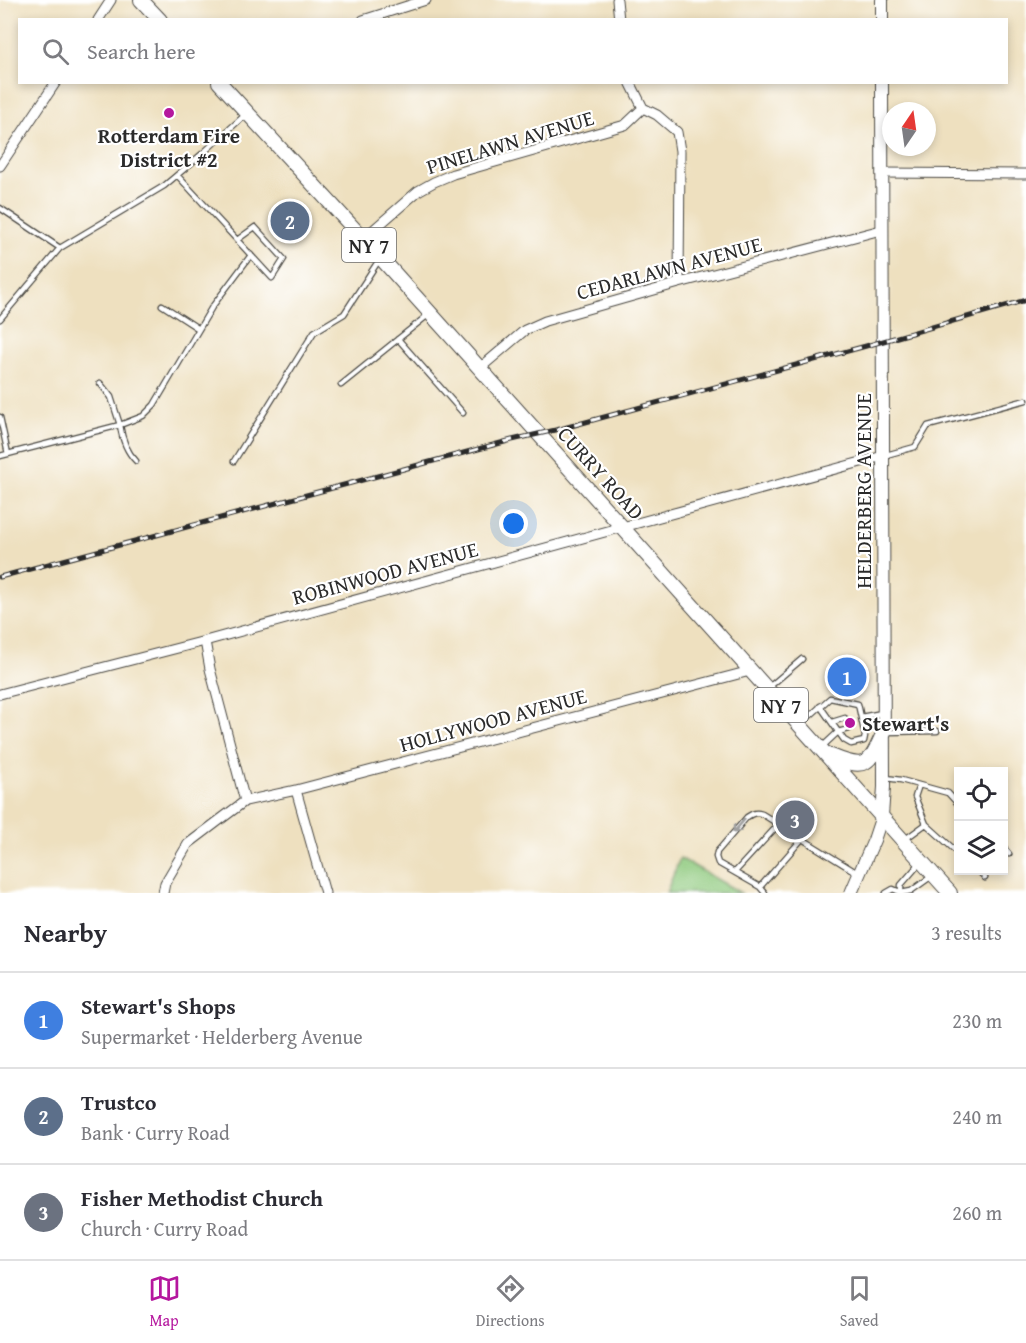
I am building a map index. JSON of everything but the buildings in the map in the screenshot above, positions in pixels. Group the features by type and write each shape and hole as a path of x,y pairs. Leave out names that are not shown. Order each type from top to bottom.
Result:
{"main road":[{"path":"141,0 157,18"},
{"name":"CURRY ROAD","path":"221,84 380,257 824,751 943,887"},
{"path":"824,751 848,763 866,762 873,756 884,732"}],"street":[{"path":"99,18 111,0"},
{"path":"369,18 426,0"},
{"path":"617,0 619,18"},
{"path":"882,0 882,18"},
{"path":"0,166 55,84"},
{"path":"631,84 643,108 657,115 676,132 680,151 679,283"},
{"name":"HELDERBERG AVENUE","path":"851,893 882,816 884,778 882,84"},
{"name":"PINELAWN AVENUE","path":"363,239 418,191 434,182 453,174 625,125 643,108"},
{"path":"881,173 1026,174"},
{"name":"CEDARLAWN AVENUE","path":"479,369 525,330 545,321 881,230"},
{"name":"ROBINWOOD AVENUE","path":"0,694 205,641 883,456"},
{"path":"163,893 165,883 188,844 245,801 210,669 205,641"},
{"name":"HOLLYWOOD AVENUE","path":"245,801 296,790 750,671"},
{"path":"296,790 325,893"}],"lane":[{"path":"0,320 60,248 164,186 247,113"},
{"path":"177,175 272,278 284,259 255,226 237,240"},
{"path":"0,208 60,248"},
{"path":"0,456 120,425 143,416 154,405 212,307 251,255"},
{"path":"234,461 314,332 344,314 380,257"},
{"path":"162,305 199,329"},
{"path":"341,385 430,313"},
{"path":"398,339 463,413"},
{"path":"100,383 111,397 129,454 136,461"},
{"path":"883,456 915,447 928,426 1026,400"},
{"path":"0,417 8,453"},
{"path":"767,689 802,659"},
{"path":"800,725 820,706 830,698 858,704 864,741 851,744 844,740 820,706"},
{"path":"859,714 884,713"},
{"path":"832,722 845,718"},
{"path":"824,751 838,732 849,729"},
{"path":"884,732 937,730"},
{"path":"884,778 901,780 948,793 954,800"},
{"path":"919,785 915,797 926,824 954,849"},
{"path":"765,893 760,887 718,863 716,857 717,852 747,817 757,812 859,874"},
{"path":"735,872 778,824"},
{"path":"904,841 926,824"},
{"path":"760,887 802,839"},
{"path":"902,893 901,885 922,861"},
{"path":"886,893 893,889 902,893 943,887"}],"green space":[{"path":"680,858 741,893 666,893"}],"railway":[{"path":"0,577 560,429 1026,300"}],"place":[{"name":"Rotterdam Fire District #2","path":"169,113"},
{"name":"Trustco","path":"290,221"},
{"name":"Stewart's Shops","path":"847,677"},
{"name":"Stewart's","path":"850,723"},
{"name":"Fisher Methodist Church","path":"795,820"}]}
